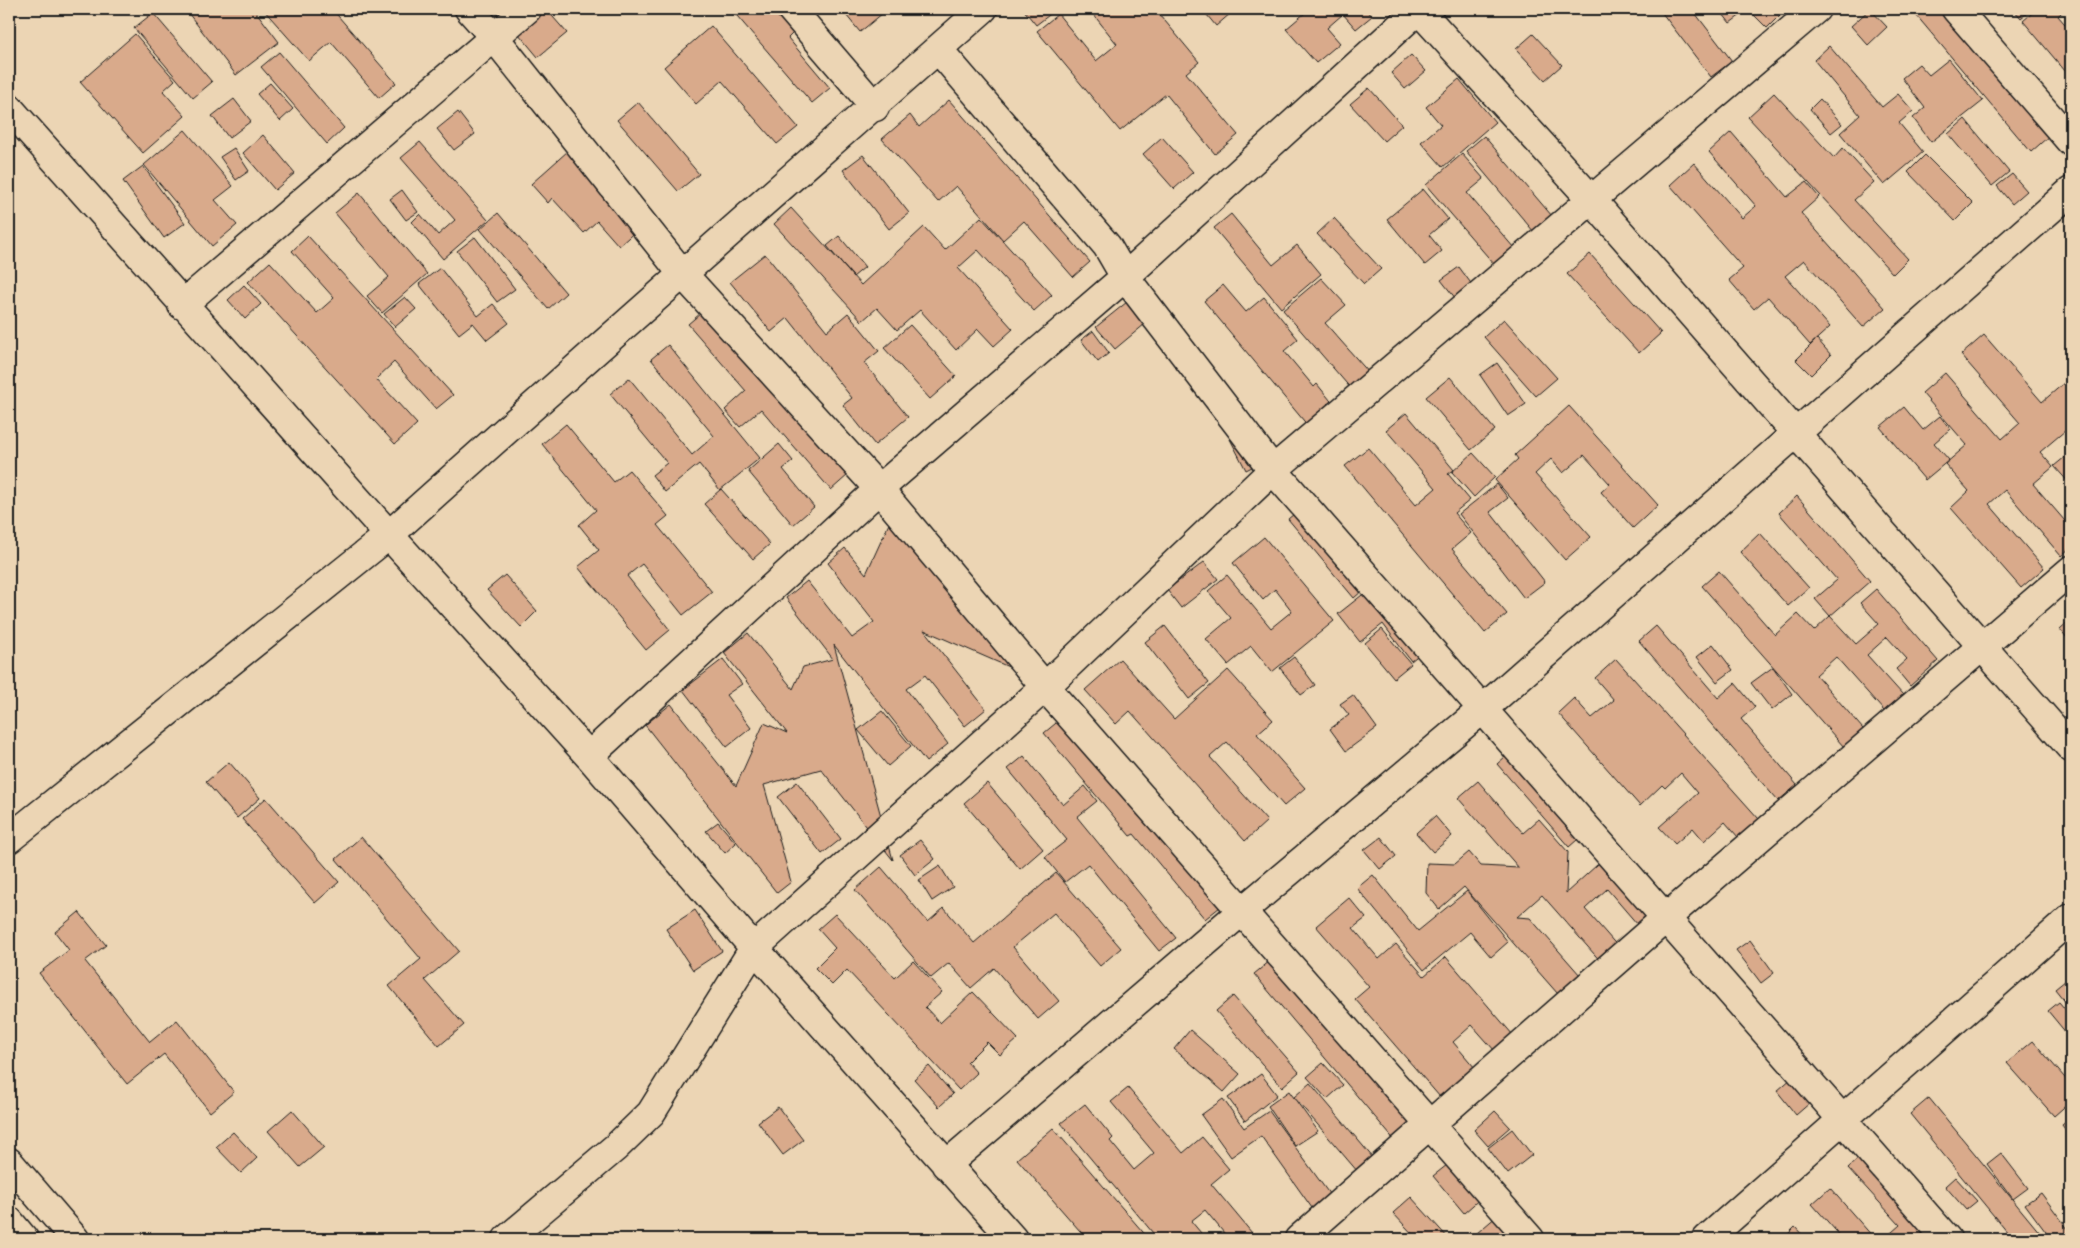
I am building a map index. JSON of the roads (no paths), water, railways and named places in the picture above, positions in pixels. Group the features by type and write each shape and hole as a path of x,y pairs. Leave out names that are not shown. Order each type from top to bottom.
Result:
{"street":[{"path":"470,9 682,272 879,489 1045,688 1530,1239"},
{"path":"182,304 527,9"},
{"path":"791,9 875,106"},
{"path":"9,839 389,535 682,272 875,106 983,9"},
{"path":"589,756 879,489 1125,277 1419,9 1591,199 2071,748"},
{"path":"507,1239 616,1147 651,1113 754,948 1045,688 1274,470 1816,9"},
{"path":"1956,9 2071,142"},
{"path":"938,49 1107,246 1125,277 1274,470 1947,1239"},
{"path":"9,108 182,304 589,756 754,948 1013,1239"},
{"path":"946,1165 1242,911 1484,708 2071,191"},
{"path":"1299,1239 1667,917 2071,570"},
{"path":"1707,1239 2071,918"},
{"path":"9,1162 75,1239"},
{"path":"9,1221 24,1239"}]}
